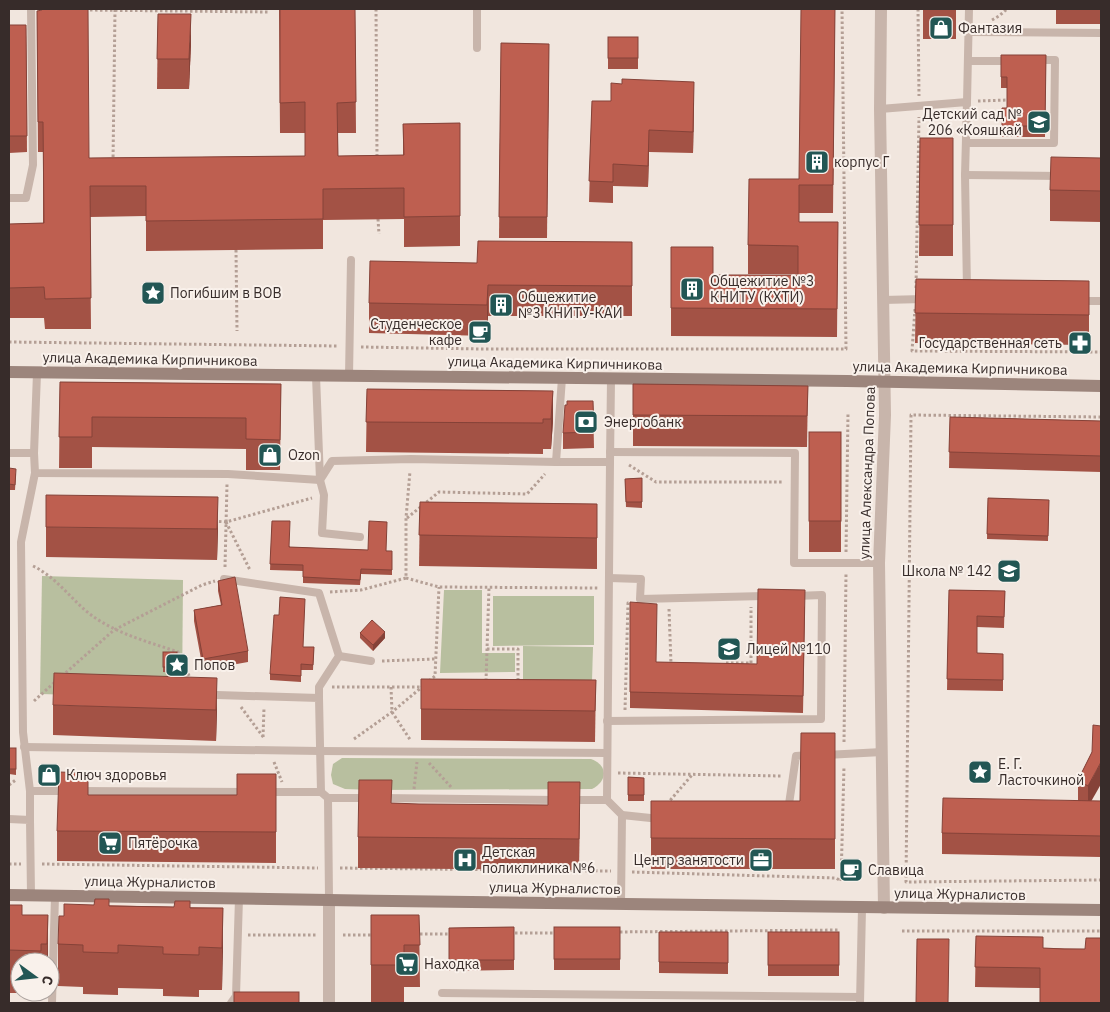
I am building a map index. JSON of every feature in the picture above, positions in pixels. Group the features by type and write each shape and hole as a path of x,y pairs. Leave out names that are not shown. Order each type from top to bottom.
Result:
{"street":[{"name":"улица Александра Попова","path":"881,9 880,110 885,415 879,563 884,908"},
{"name":"улица Академика Кирпичникова","path":"9,372 885,381 1101,386"},
{"name":"улица Журналистов","path":"9,895 1101,910"},
{"path":"329,899 329,1003"}],"lane":[{"path":"9,198 26,198 33,165 31,9 39,9"},
{"path":"477,9 477,48"},
{"path":"968,298 965,176 969,9"},
{"path":"969,32 1101,33"},
{"path":"968,61 1016,60"},
{"path":"966,143 1054,143 1055,60 1026,60"},
{"path":"880,110 967,102"},
{"path":"965,176 1072,176"},
{"path":"349,376 351,260"},
{"path":"883,300 933,299"},
{"path":"1073,301 1101,301"},
{"path":"31,896 30,791 23,732 21,542 35,473 37,372"},
{"path":"316,376 320,480 324,495 322,533 360,537"},
{"path":"556,462 562,378"},
{"path":"607,800 610,379"},
{"path":"610,452 794,453 794,563 879,563"},
{"path":"9,453 34,453"},
{"path":"320,480 332,460 411,459 610,462"},
{"path":"35,473 228,474 320,480"},
{"path":"609,578 640,579 640,599 777,596"},
{"path":"224,579 319,593 339,656"},
{"path":"607,721 821,718 822,595 786,596"},
{"path":"339,656 371,661"},
{"path":"321,792 319,687 339,656"},
{"path":"217,695 319,698"},
{"path":"13,730 23,732"},
{"path":"24,747 320,752 607,753"},
{"path":"778,817 787,817 796,756 882,752"},
{"path":"30,791 321,792 328,798 607,800 622,815 672,819"},
{"path":"328,798 329,899"},
{"path":"621,904 622,815"},
{"path":"9,819 30,820"},
{"path":"54,952 55,896"},
{"path":"231,1003 236,996 238,898"},
{"path":"442,993 860,1000 862,908"}],"path":[{"path":"77,9 268,12"},
{"path":"376,9 377,160"},
{"path":"9,342 482,349 846,349 842,9"},
{"path":"918,9 919,106 916,299 912,351 1101,352"},
{"path":"113,166 115,10"},
{"path":"978,101 1007,100"},
{"path":"378,219 378,234"},
{"path":"236,250 237,331"},
{"path":"9,864 621,871 836,878 841,881 848,413"},
{"path":"1101,417 911,415 906,882 1101,880"},
{"path":"610,452 656,482 794,482"},
{"path":"406,578 406,518 411,459"},
{"path":"406,518 438,492 527,494 556,462"},
{"path":"23,711 114,630 202,585 224,579 228,474"},
{"path":"206,521 226,522 324,495"},
{"path":"226,522 256,584"},
{"path":"22,561 43,571 87,612 114,630 178,652 192,682"},
{"path":"319,593 361,590 406,578 439,587 609,588"},
{"path":"337,752 392,712 435,676 439,587"},
{"path":"486,688 489,587"},
{"path":"724,663 751,663 750,597"},
{"path":"669,598 670,664 680,664"},
{"path":"624,721 628,604 640,599"},
{"path":"487,649 518,649 518,688"},
{"path":"371,661 436,659"},
{"path":"319,687 431,687"},
{"path":"391,687 392,712 418,752 463,799"},
{"path":"263,738 264,697"},
{"path":"413,798 418,752"},
{"path":"607,773 792,776"},
{"path":"662,819 663,808 693,774"},
{"path":"612,932 840,930"},
{"path":"902,931 1101,931"},
{"path":"503,933 562,933"},
{"path":"238,935 384,934"},
{"path":"414,934 453,934"}],"green space":[{"path":"42,576 183,580 182,698 40,694"},
{"path":"444,590 482,590 482,653 515,653 515,672 440,673"},
{"path":"493,596 594,596 594,645 493,646"},
{"path":"523,646 593,647 592,681 523,680"},
{"path":"342,758 591,759 601,765 604,773 601,782 592,789 345,789 333,784 331,775 333,764"}],"building":[{"path":"42,9 88,9 89,158 305,156 305,102 280,103 280,9 355,9 356,102 337,103 338,156 404,155 403,124 460,123 460,216 404,217 404,188 323,189 323,219 146,221 146,186 90,186 91,298 45,299 44,287 9,288 9,224 44,223 43,122 38,122 37,11"},
{"path":"801,9 835,9 833,185 799,185 799,222 838,222 837,309 671,308 671,247 713,247 713,275 798,275 798,246 748,245 749,179 799,179"},
{"path":"158,14 191,14 189,59 157,59"},
{"path":"9,25 26,25 27,136 9,136"},
{"path":"608,37 638,37 638,58 608,58"},
{"path":"501,43 549,44 547,217 499,217"},
{"path":"1001,55 1046,55 1045,126 1002,126 1002,108 1007,108 1007,77 1001,77"},
{"path":"622,79 694,82 693,132 649,130 648,166 613,164 613,182 589,181 592,101 611,101 611,83 622,84"},
{"path":"920,138 953,138 953,225 919,225"},
{"path":"1051,157 1101,158 1101,191 1050,190"},
{"path":"478,241 632,242 632,286 488,285 487,305 369,303 370,261 477,263"},
{"path":"916,279 1089,281 1089,315 915,313"},
{"path":"60,382 281,384 280,440 246,439 246,418 92,417 92,437 59,437"},
{"path":"633,384 808,386 807,416 633,415"},
{"path":"367,389 553,391 551,419 543,419 543,423 366,422"},
{"path":"567,401 593,401 594,432 563,433"},
{"path":"950,417 1101,421 1101,456 949,452"},
{"path":"809,432 841,432 841,521 809,521"},
{"path":"9,468 16,469 15,485 9,484"},
{"path":"642,478 642,502 626,502 625,479"},
{"path":"46,495 218,497 217,529 46,527"},
{"path":"988,498 1049,500 1048,536 987,534"},
{"path":"420,502 597,504 597,538 419,535"},
{"path":"272,521 290,521 289,547 368,550 369,521 387,522 386,551 392,551 392,570 361,569 360,580 303,577 303,565 270,564"},
{"path":"235,577 248,651 203,659 194,610 222,605 218,581"},
{"path":"758,589 805,590 803,696 630,692 630,602 657,604 656,662 757,664"},
{"path":"949,590 1005,591 1004,617 977,616 977,653 1003,654 1003,680 947,679"},
{"path":"280,597 305,599 303,647 314,647 313,665 301,664 301,676 270,674 274,615 279,615"},
{"path":"372,620 385,632 373,645 360,633"},
{"path":"163,652 177,652 177,667 163,667"},
{"path":"54,673 217,678 216,710 53,705"},
{"path":"421,679 596,680 595,711 421,709"},
{"path":"1093,725 1101,726 1101,762 1088,786 1078,780 1092,752"},
{"path":"801,733 835,733 835,839 651,838 651,801 800,801"},
{"path":"9,748 16,748 16,769 9,769"},
{"path":"59,772 88,773 88,795 237,795 237,774 276,774 276,832 57,831"},
{"path":"628,777 644,778 644,795 628,795"},
{"path":"359,780 392,780 391,803 419,804 548,805 548,782 580,782 579,839 358,837"},
{"path":"943,798 1101,801 1101,836 942,833"},
{"path":"95,899 109,899 109,906 174,907 175,901 190,901 190,908 223,908 222,948 199,947 199,955 163,954 163,947 118,945 118,953 83,952 83,945 58,944 59,916 64,916 64,904 94,905"},
{"path":"9,905 22,905 22,915 48,915 47,944 41,944 41,951 9,950"},
{"path":"371,915 419,915 420,945 404,945 404,965 371,965"},
{"path":"514,927 514,960 449,960 449,928"},
{"path":"554,927 620,927 620,959 554,959"},
{"path":"659,932 728,932 728,963 659,962"},
{"path":"768,932 839,932 839,965 768,965"},
{"path":"976,936 1043,937 1043,948 1064,949 1085,949 1086,938 1101,938 1101,1003 1040,1003 1040,968 975,967"},
{"path":"917,939 949,939 948,1003 916,1003"},
{"path":"234,992 299,992 299,1003 234,1003"}],"place":[{"name":"Фантазия","path":"941,28"},
{"name":"Детский сад № 206 «Кояшкай","path":"1039,122"},
{"name":"корпус Г","path":"817,162"},
{"name":"Общежитие №3 КНИТУ (КХТИ)","path":"692,289"},
{"name":"Погибшим в ВОВ","path":"153,293"},
{"name":"Общежитие №3 КНИТУ-КАИ","path":"501,305"},
{"name":"Студенческое кафе","path":"480,332"},
{"name":"Государственная сеть","path":"1080,343"},
{"name":"Энергобанк","path":"586,422"},
{"name":"Ozon","path":"270,455"},
{"name":"Школа № 142","path":"1009,571"},
{"name":"Лицей №110","path":"729,649"},
{"name":"Попов","path":"177,665"},
{"name":"Е. Г. Ласточкиной","path":"980,772"},
{"name":"Ключ здоровья","path":"49,775"},
{"name":"Пятёрочка","path":"110,843"},
{"name":"Детская поликлиника №6","path":"465,860"},
{"name":"Центр занятости","path":"761,860"},
{"name":"Славица","path":"851,870"},
{"name":"Находка","path":"407,964"}]}
